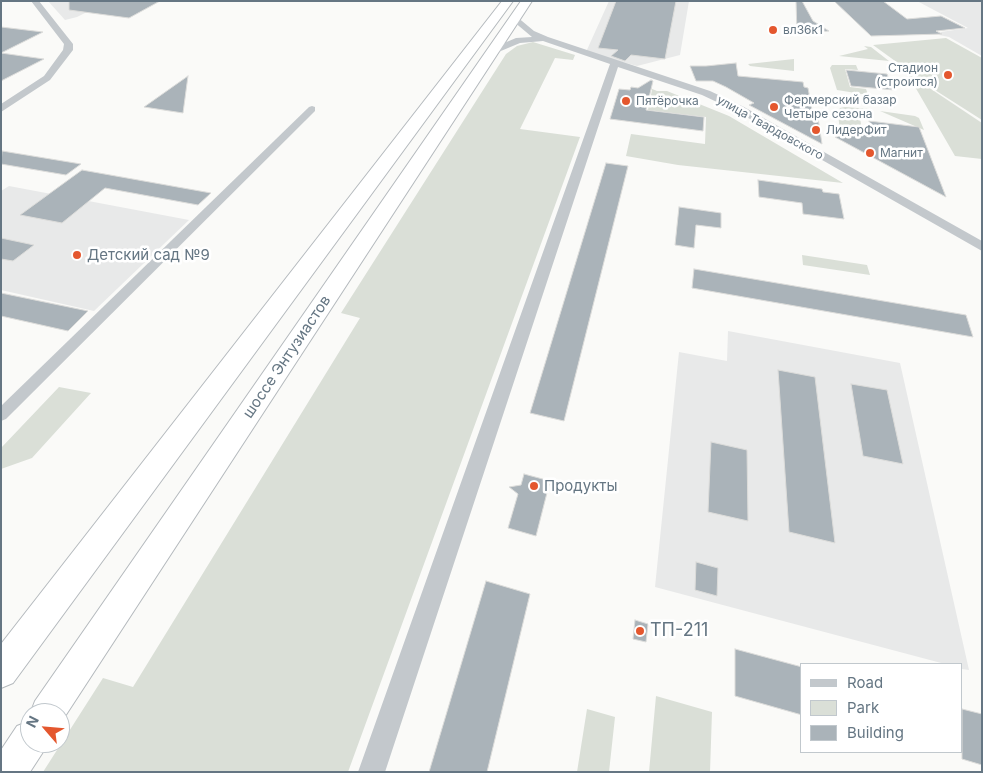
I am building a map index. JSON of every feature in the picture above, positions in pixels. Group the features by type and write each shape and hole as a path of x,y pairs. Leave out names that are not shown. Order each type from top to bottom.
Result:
{"highway":[{"name":"шоссе Энтузиастов","path":"1,671 512,10 528,1"},
{"name":"шоссе Энтузиастов","path":"54,703 493,51 512,10"},
{"path":"8,772 21,753"}],"street":[{"path":"1,109 47,78 68,50 69,44 35,1"},
{"name":"улица Твардовского","path":"512,10 531,33 706,93 740,109 982,248"},
{"name":"улица Твардовского","path":"493,51 519,40 545,39"},
{"path":"371,772 615,62"},
{"path":"1,415 312,109"}],"shaded area":[{"path":"48,1 109,1 77,17 65,20"},
{"path":"609,1 689,1 680,55 637,66 586,52"},
{"path":"917,1 982,1 982,56 949,37 939,35 941,32 968,28"},
{"name":"Детский сад №9","path":"9,186 189,220 94,311 1,290 1,191"},
{"path":"728,331 900,363 969,670 963,669 963,663 941,663 655,587 679,352 727,361"}],"green space":[{"name":"Стадион (строится)","path":"946,38 982,58 982,120 938,92 873,45"},
{"path":"533,42 575,55 573,60 555,58 520,129 580,137 348,772 43,772 55,753 70,753 70,730 103,678 133,687 360,318 341,313 506,54 517,46"},
{"path":"864,46 871,47 889,61 839,56 868,49"},
{"path":"794,59 794,71 750,66 748,64"},
{"path":"832,65 856,65 858,70 845,69 850,87 866,89 868,95 837,90 830,68"},
{"path":"907,73 982,123 982,159 955,156"},
{"path":"650,88 657,91 667,91 729,116 843,183 678,165 626,156 631,134 705,144 706,117 648,110 652,90"},
{"path":"840,108 869,109 870,117 860,118 862,130 840,133 838,112"},
{"path":"880,111 915,116 919,118 924,130"},
{"path":"802,255 867,265 870,275 803,265"},
{"path":"59,387 91,393 32,458 1,469 1,448"},
{"path":"656,696 712,712 710,772 649,772"},
{"path":"587,709 615,717 609,772 577,772"}],"building":[{"path":"69,1 160,1 129,18 69,10"},
{"path":"616,1 676,1 665,59 631,55 625,61 611,56 618,50 598,48"},
{"path":"796,1 802,1 813,21 829,31 797,34"},
{"path":"834,1 883,1 907,19 941,16 965,28 936,31 942,34 871,36"},
{"path":"1,27 43,32 1,53"},
{"path":"1,53 44,59 1,81"},
{"path":"736,63 738,76 803,82 804,87 808,88 812,110 817,111 822,144 749,105 754,103 726,87 713,81 696,81 690,66"},
{"path":"846,70 887,74 894,90 851,86"},
{"path":"188,76 183,113 144,107"},
{"path":"651,80 653,81 646,110 704,117 703,131 610,119 619,89 630,90 631,87 638,88"},
{"path":"869,121 919,127 946,197 835,137 871,128"},
{"path":"2,151 81,164 66,175 1,164"},
{"path":"606,163 628,166 564,421 530,413"},
{"path":"82,170 211,193 198,205 105,188 62,223 20,215"},
{"path":"758,180 822,189 823,192 839,194 844,219 803,214 802,203 759,197"},
{"path":"679,207 721,213 721,228 696,225 694,248 675,245"},
{"path":"1,238 34,245 13,261 1,259"},
{"path":"694,269 966,315 973,337 692,288"},
{"path":"1,293 88,311 68,331 1,316"},
{"path":"778,370 815,377 835,543 789,532"},
{"path":"851,384 887,390 903,464 863,456"},
{"path":"711,442 747,450 748,521 708,512"},
{"path":"524,474 550,481 536,536 508,528 518,494 509,487 521,485"},
{"path":"696,562 718,568 717,596 695,590"},
{"path":"486,581 530,594 487,772 429,772"},
{"name":"ТП-211","path":"635,620 648,624 646,642 633,639"},
{"path":"735,649 800,666 800,714 735,696"},
{"path":"963,709 982,714 982,765 962,759"}],"place":[{"name":"вл36к1","path":"773,30"},
{"name":"Стадион (строится)","path":"948,75"},
{"name":"Пятёрочка","path":"626,101"},
{"name":"Фермерский базар Четыре сезона","path":"774,107"},
{"name":"ЛидерФит","path":"816,130"},
{"name":"Магнит","path":"870,153"},
{"name":"Детский сад №9","path":"77,255"},
{"name":"Продукты","path":"534,486"},
{"name":"ТП-211","path":"640,631"}]}
